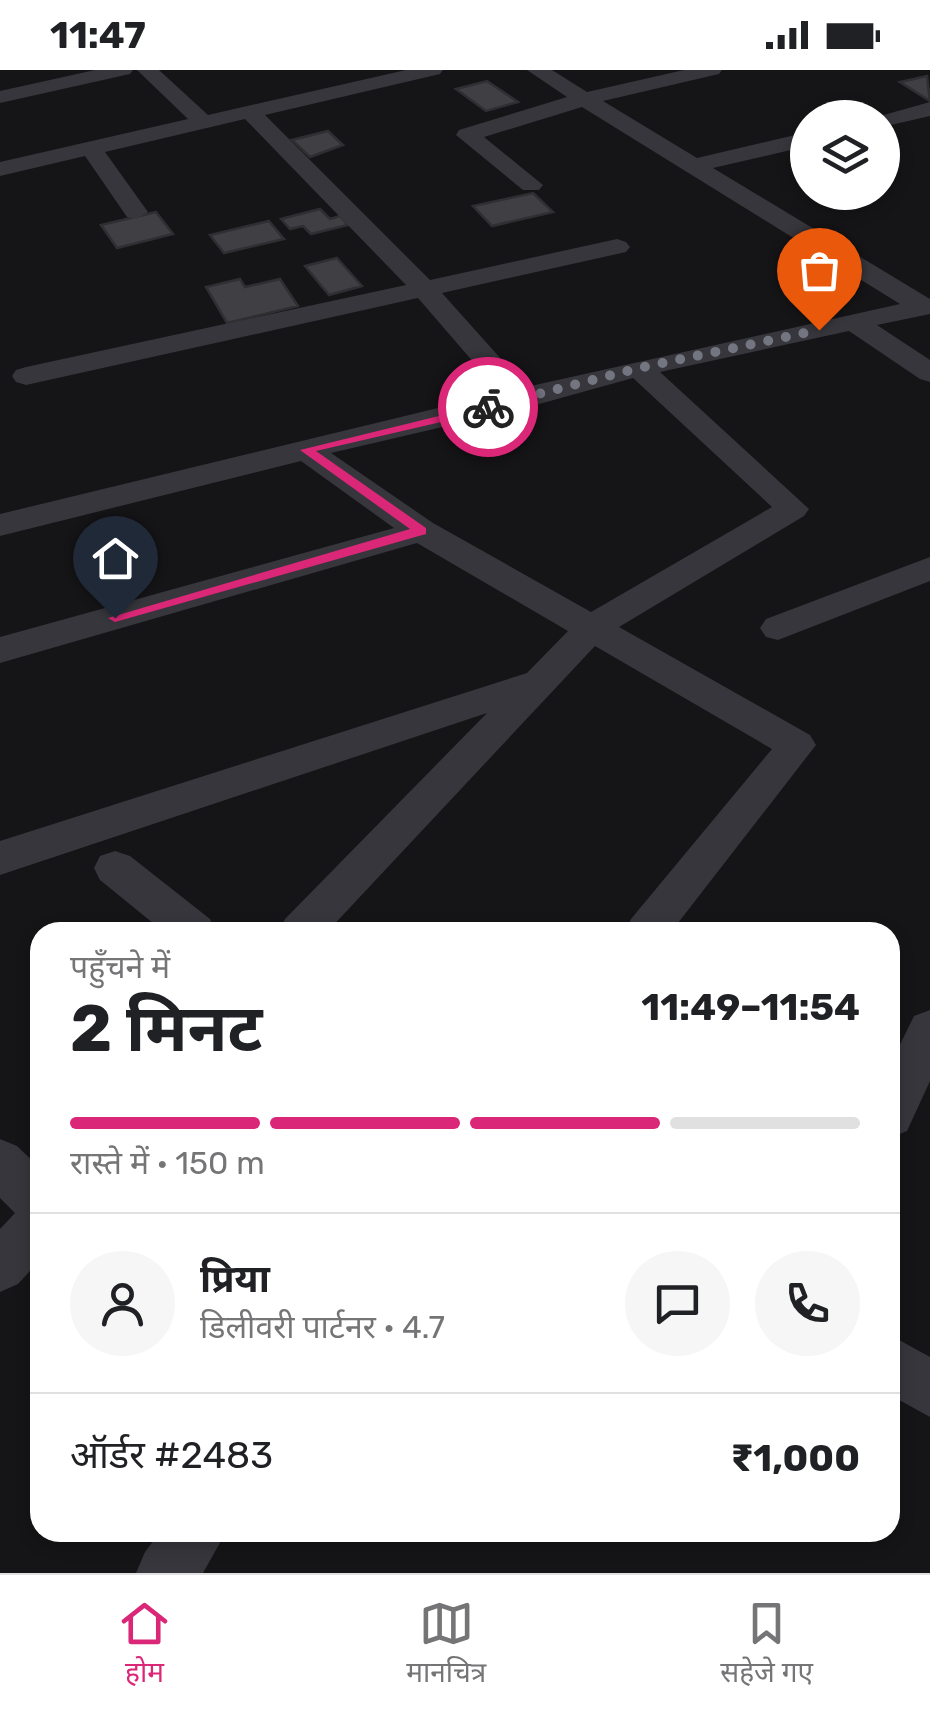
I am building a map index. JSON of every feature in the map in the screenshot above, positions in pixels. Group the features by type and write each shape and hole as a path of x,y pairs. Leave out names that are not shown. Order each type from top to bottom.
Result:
{"street":[{"path":"0,97 123,70"},
{"path":"147,70 204,122"},
{"path":"0,169 433,70"},
{"path":"537,70 927,308"},
{"path":"530,184 467,135 587,98 712,70"},
{"path":"900,116 930,109"},
{"path":"248,111 424,289 522,400"},
{"path":"696,166 790,143"},
{"path":"91,148 136,212"},
{"path":"26,376 617,248"},
{"path":"0,524 522,400 639,368 927,308"},
{"path":"855,323 930,374"},
{"path":"310,922 594,626 793,509 639,368"},
{"path":"306,450 421,531 594,626 797,745 654,922"},
{"path":"0,650 421,531"},
{"path":"778,628 930,568"},
{"path":"0,858 541,682"},
{"path":"114,868 182,922"},
{"path":"900,1094 930,1032"},
{"path":"0,1163 30,1193"},
{"path":"0,1266 30,1234"},
{"path":"900,1369 930,1390"},
{"path":"166,1573 189,1542"}],"building":[{"path":"927,76 930,101 900,82"},
{"path":"487,81 518,102 486,111 456,89"},
{"path":"328,131 343,145 310,157 292,140"},
{"path":"533,193 553,212 492,226 473,206"},
{"path":"320,209 330,219 340,216 348,225 311,234 303,226 290,229 281,219"},
{"path":"156,212 173,234 117,248 101,225"},
{"path":"269,221 284,239 224,253 210,235"},
{"path":"337,258 362,286 329,295 305,266"},
{"path":"240,279 245,287 280,279 298,306 227,323 206,287"}],"way so far":[{"path":"488,407 639,368 819,330"}],"route":[{"path":"115,618 421,531 306,450 488,407"}]}
